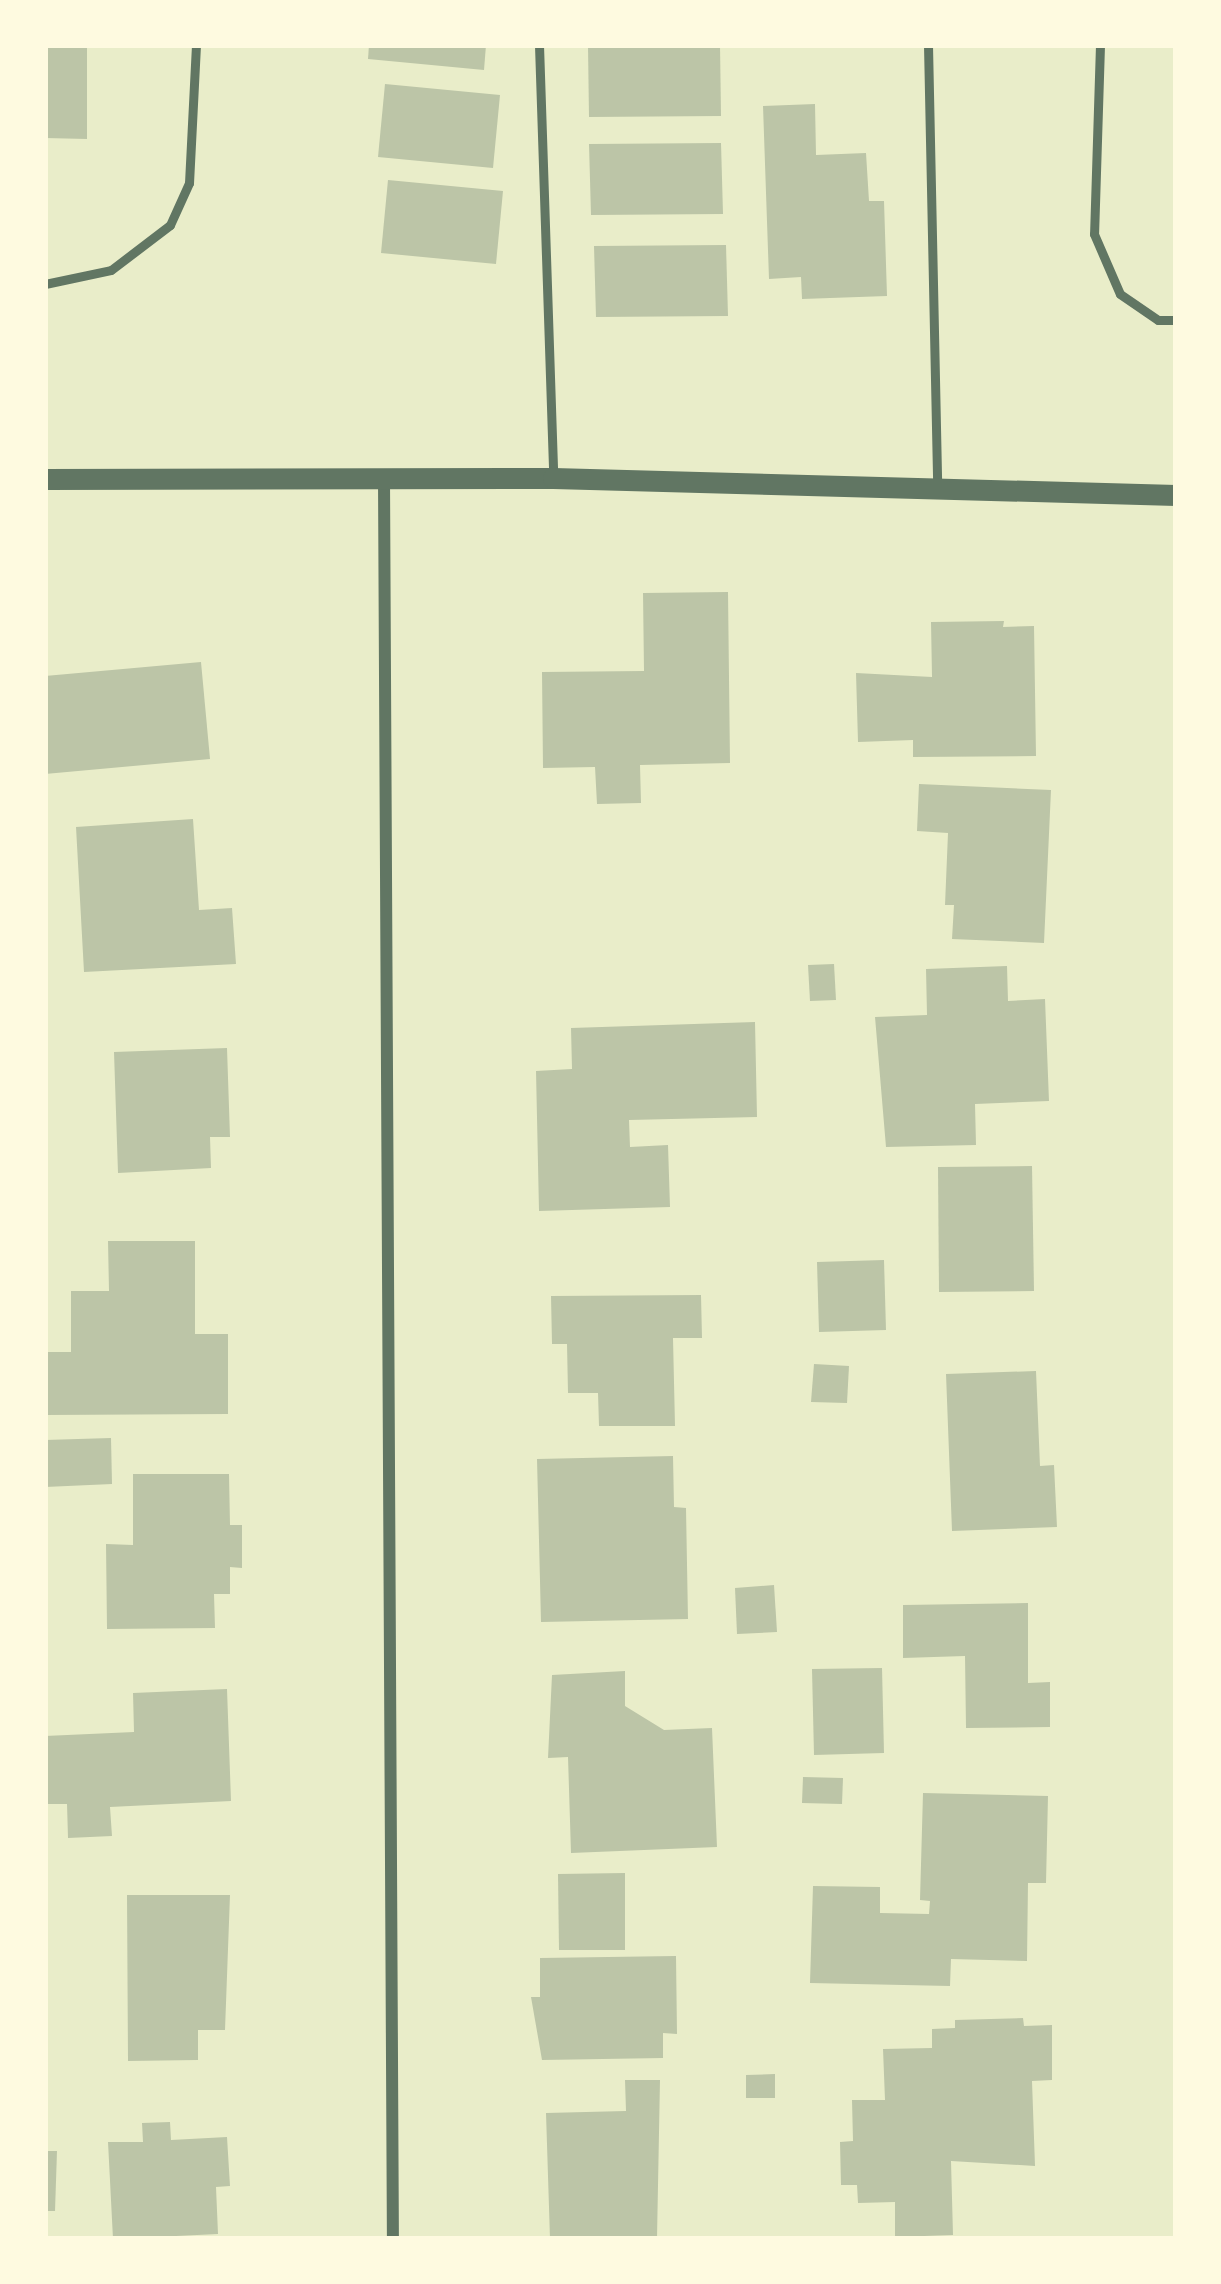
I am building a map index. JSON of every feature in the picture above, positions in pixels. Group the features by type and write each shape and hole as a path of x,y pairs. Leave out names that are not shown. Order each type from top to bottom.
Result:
{"street":[{"path":"45,479 554,478 1176,495"},
{"path":"384,479 393,2239"}],"lane":[{"path":"45,284 111,270 170,225 189,183 196,45"},
{"path":"539,45 554,478"},
{"path":"928,45 937,488"},
{"path":"1100,45 1094,234 1120,294 1158,320 1176,320"}],"building":[{"path":"45,45 87,45 87,139 45,138"},
{"path":"369,45 486,45 484,70 368,59"},
{"path":"720,45 721,116 589,117 588,46"},
{"path":"385,84 500,95 493,168 378,157"},
{"path":"815,104 816,155 866,153 869,201 884,201 887,296 802,299 801,277 769,279 763,106"},
{"path":"721,143 723,214 591,215 589,144"},
{"path":"388,180 503,191 496,264 381,253"},
{"path":"726,245 728,316 596,317 594,246"},
{"path":"728,592 730,763 640,765 641,803 597,804 595,767 543,768 542,672 644,671 643,593"},
{"path":"1004,621 1003,627 1034,626 1036,756 913,757 913,740 858,742 856,673 932,677 931,622"},
{"path":"201,662 210,759 45,774 45,676"},
{"path":"919,784 1051,790 1044,943 952,939 954,905 945,905 948,833 917,831"},
{"path":"193,819 199,910 232,908 236,964 84,972 76,827"},
{"path":"834,964 836,1000 810,1001 808,965"},
{"path":"1007,966 1008,1001 1045,999 1049,1101 975,1104 976,1145 886,1147 875,1017 927,1015 926,969"},
{"path":"755,1022 757,1117 629,1120 630,1147 668,1145 670,1207 539,1211 536,1071 572,1069 571,1028"},
{"path":"227,1048 230,1137 210,1137 211,1168 118,1173 114,1052"},
{"path":"1032,1166 1034,1291 939,1292 938,1167"},
{"path":"108,1241 195,1241 195,1334 228,1334 228,1414 45,1415 45,1352 71,1352 71,1291 109,1291"},
{"path":"884,1260 886,1330 819,1332 817,1262"},
{"path":"701,1295 702,1338 673,1338 675,1426 599,1426 598,1393 568,1393 567,1344 552,1344 551,1296"},
{"path":"814,1364 849,1366 847,1403 811,1402"},
{"path":"1036,1371 1040,1466 1054,1465 1057,1527 952,1531 946,1374"},
{"path":"111,1438 112,1484 45,1487 45,1440"},
{"path":"673,1456 674,1507 686,1508 688,1619 541,1622 537,1459"},
{"path":"133,1474 229,1474 230,1525 242,1525 242,1568 230,1567 230,1594 214,1594 215,1628 107,1629 106,1544 133,1545"},
{"path":"774,1585 777,1632 737,1634 735,1588"},
{"path":"1028,1603 1028,1683 1050,1682 1050,1727 966,1728 965,1656 903,1658 903,1605"},
{"path":"882,1668 884,1753 814,1755 812,1669"},
{"path":"625,1671 625,1706 664,1730 712,1728 717,1847 571,1853 568,1757 548,1758 552,1675"},
{"path":"227,1689 231,1801 110,1807 112,1836 68,1838 67,1804 45,1804 45,1736 134,1732 133,1693"},
{"path":"803,1777 843,1778 842,1804 802,1803"},
{"path":"923,1793 1048,1796 1046,1883 1028,1883 1027,1961 951,1959 950,1986 810,1983 813,1886 880,1887 880,1913 929,1914 930,1901 920,1900"},
{"path":"625,1873 625,1950 559,1950 558,1874"},
{"path":"127,1895 230,1895 225,2030 198,2030 198,2060 128,2061"},
{"path":"676,1956 677,2034 663,2033 663,2058 542,2060 531,1997 540,1997 540,1958"},
{"path":"1023,2018 1024,2026 1052,2025 1052,2080 1032,2081 1035,2166 951,2161 953,2235 895,2237 895,2202 858,2203 857,2185 841,2185 840,2142 853,2141 852,2100 885,2100 883,2049 932,2048 932,2029 955,2028 955,2020"},
{"path":"775,2074 775,2098 746,2098 746,2075"},
{"path":"625,2080 660,2080 657,2238 550,2239 546,2113 626,2111"},
{"path":"170,2122 171,2140 227,2137 230,2186 216,2187 218,2234 113,2239 108,2142 143,2142 142,2123"},
{"path":"45,2151 57,2151 55,2211 45,2211"}]}
